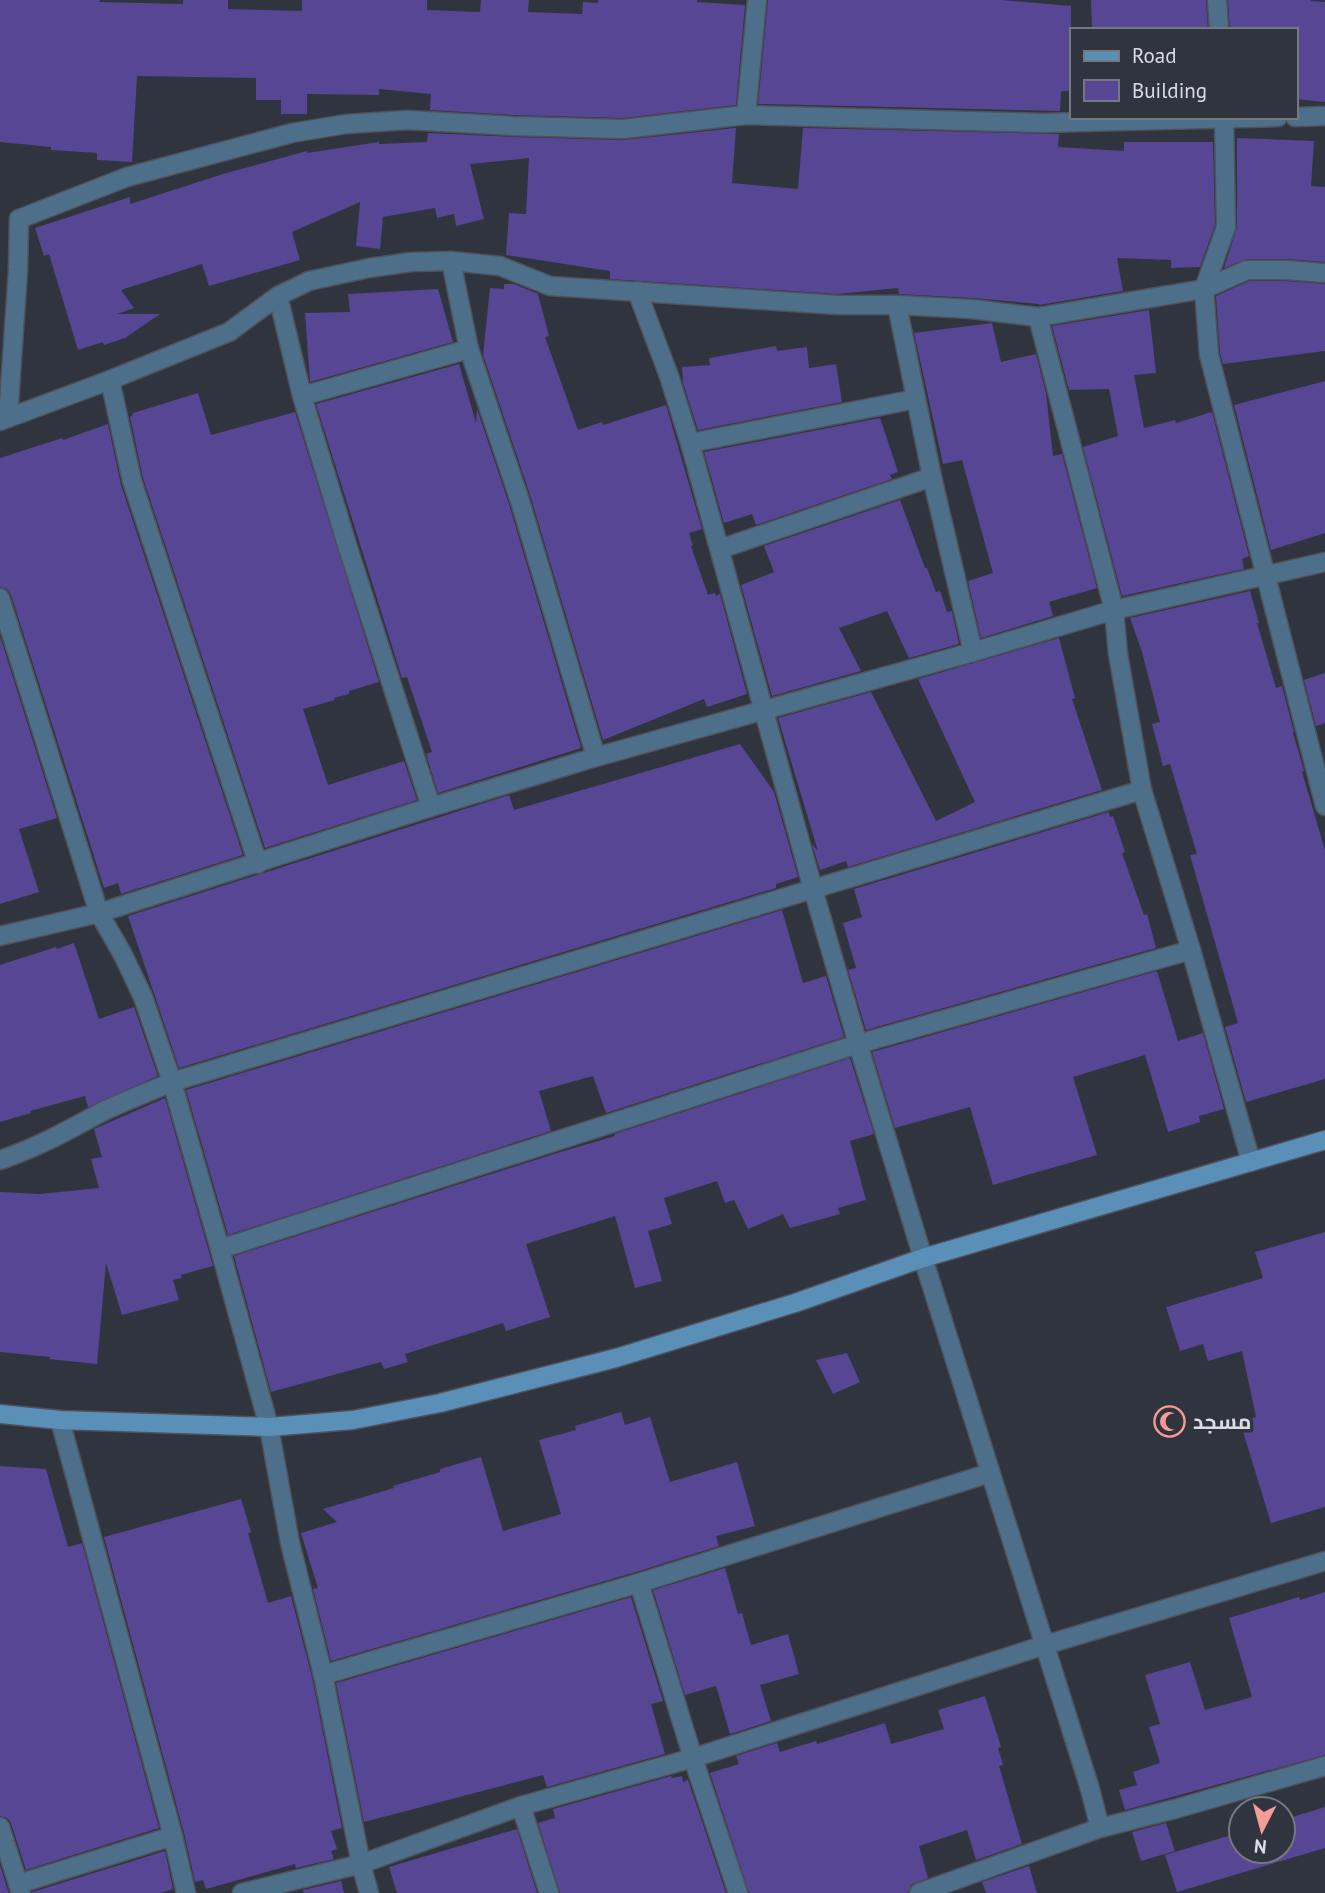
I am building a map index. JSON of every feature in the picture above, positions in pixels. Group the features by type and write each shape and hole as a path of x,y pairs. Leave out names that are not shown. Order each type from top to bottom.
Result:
{"main road":[{"path":"0,1414 60,1420 269,1427 353,1420 440,1403 603,1361 795,1303 923,1258 1325,1140"}],"street":[{"path":"746,115 757,0"},
{"path":"1217,0 1219,28"},
{"path":"0,220 19,219 127,177 292,133 346,124 407,120 623,129 746,115 1043,123 1188,119"},
{"path":"1297,117 1325,116"},
{"path":"1224,119 1226,227 1204,289 1209,355 1325,806"},
{"path":"19,219 18,270 4,420 229,332 278,296 309,281 411,262 451,261 500,266 550,286 838,305 972,309 1038,317 1204,289 1247,270 1325,273"},
{"path":"451,261 469,349 520,501 596,757"},
{"path":"637,291 669,376 690,443 858,1044 1100,1828"},
{"path":"278,296 302,396 355,573 431,807"},
{"path":"897,305 932,477 973,652"},
{"path":"1038,317 1114,610 1118,654 1142,790 1251,1162"},
{"path":"302,396 469,349"},
{"path":"110,380 132,481 258,864"},
{"path":"690,443 916,399"},
{"path":"720,549 932,477"},
{"path":"0,936 99,913 596,757 1114,610 1325,562"},
{"path":"0,598 99,913 143,997 172,1082 220,1249 269,1427 290,1543 323,1675 369,1893"},
{"path":"0,1160 61,1135 100,1113 172,1082 1142,790"},
{"path":"220,1249 858,1044 1191,950"},
{"path":"60,1420 173,1836 186,1893"},
{"path":"323,1675 639,1583 990,1473"},
{"path":"242,1893 361,1864 521,1805 693,1758 1045,1645 1325,1561"},
{"path":"639,1583 738,1893"},
{"path":"919,1893 1100,1828 1325,1766"},
{"path":"521,1805 549,1893"},
{"path":"0,1827 19,1889 173,1836"}],"building":[{"path":"0,0 100,0 99,2 183,4 183,0 228,0 228,9 302,11 302,0 427,0 427,10 480,12 481,0 529,0 528,12 582,14 583,2 598,3 598,0 697,0 745,5 736,105 623,118 513,115 430,110 431,94 379,89 379,95 307,94 307,114 281,114 281,100 256,100 256,78 137,76 132,162 97,160 97,153 51,150 51,147 0,142"},
{"path":"768,0 1001,0 1071,6 1070,91 1061,91 1060,111 758,104"},
{"path":"1091,0 1206,0 1208,28 1092,28"},
{"path":"1228,0 1325,2 1325,102 1297,99 1297,28 1230,28"},
{"path":"736,128 732,183 798,189 803,128 1059,134 1058,147 1124,151 1124,142 1213,142 1215,225 1200,267 1171,268 1171,260 1117,258 1123,291 1039,305 899,294 898,288 837,294 610,279 610,271 506,255 509,213 526,214 529,158 470,164 484,219 456,226 454,214 437,218 435,208 383,217 380,249 356,246 360,202 292,232 300,260 209,286 202,264 121,290 134,308 117,314 160,314 125,338 78,350 49,254 44,256 35,228 130,197 130,204 307,151 379,142 427,142 428,133 623,140"},
{"path":"1237,138 1314,141 1311,186 1325,187 1325,262 1247,259 1224,268 1237,227"},
{"path":"1249,281 1325,284 1325,351 1223,364 1216,296"},
{"path":"504,284 514,284 538,294 549,336 545,337 578,430 666,405 702,529 689,533 691,546 708,595 720,594 747,694 707,707 704,699 603,740 531,498 483,355 490,288 504,289"},
{"path":"438,289 453,342 310,382 305,313 350,312 348,294"},
{"path":"1149,310 1156,373 1134,375 1144,428 1175,420 1176,423 1212,412 1249,556 1242,559 1244,569 1122,596 1083,447 1118,436 1109,389 1069,390 1052,326"},
{"path":"992,323 1001,362 1036,354 1046,393 1053,456 1062,454 1097,588 1049,602 1053,616 981,638 968,581 993,573 962,460 943,464 914,333"},
{"path":"776,346 777,351 807,347 809,368 836,364 842,402 698,430 683,383 682,367 710,365 709,358"},
{"path":"459,364 476,423 477,409 509,504 581,748 438,793 426,754 432,752 407,677 402,678 316,404"},
{"path":"1325,381 1325,533 1271,550 1234,405"},
{"path":"198,393 211,435 295,412 379,682 349,691 349,694 334,698 335,700 303,709 328,785 404,761 417,800 265,848 143,478 130,417 133,413"},
{"path":"880,418 898,472 890,475 892,479 756,525 752,514 724,523 704,452"},
{"path":"108,424 121,485 243,855 121,894 118,883 104,888 11,595 7,589 0,587 0,458"},
{"path":"900,500 936,592 940,591 947,612 952,611 959,644 909,658 887,611 839,628 861,671 772,696 741,585 774,572 764,546"},
{"path":"1250,591 1276,688 1282,686 1304,771 1302,772 1325,850 1325,1079 1246,1102 1225,1027 1238,1023 1190,855 1197,854 1170,764 1163,766 1152,724 1160,722 1142,652 1130,618"},
{"path":"0,636 57,818 19,829 39,892 0,904"},
{"path":"1059,638 1075,698 1072,699 1102,790 848,867 846,861 820,870 812,844 818,851 778,718 871,692 936,821 975,802 918,679"},
{"path":"1325,673 1325,723 1316,726 1304,680"},
{"path":"740,744 774,792 798,877 776,884 776,888 179,1068 128,916 509,795 514,810"},
{"path":"1109,812 1110,817 1113,816 1125,852 1122,853 1144,915 1147,914 1156,948 866,1030 848,970 856,968 843,923 862,917 854,889"},
{"path":"782,910 803,983 826,976 844,1037 606,1113 593,1076 539,1091 551,1131 228,1235 186,1090"},
{"path":"74,943 99,1019 134,1007 158,1076 88,1107 85,1096 0,1122 0,965"},
{"path":"1157,971 1178,1041 1203,1033 1224,1109 1199,1116 1200,1122 1168,1132 1145,1055 1073,1077 1097,1155 993,1185 970,1107 895,1128 872,1052"},
{"path":"850,1058 874,1134 850,1141 866,1200 838,1208 840,1214 790,1228 783,1214 748,1229 734,1200 725,1203 717,1181 664,1198 672,1224 648,1231 662,1281 635,1288 615,1216 526,1244 550,1317 506,1331 503,1323 405,1354 408,1362 384,1369 381,1362 271,1392 234,1256 615,1136 614,1134"},
{"path":"165,1098 213,1266 173,1280 179,1300 122,1315 106,1263 97,1364 0,1352 0,1192 40,1194 99,1188 91,1159 102,1157 94,1129"},
{"path":"1325,1232 1325,1507 1271,1523 1240,1422 1256,1417 1242,1351 1208,1361 1203,1344 1180,1351 1166,1307 1263,1278 1255,1252"},
{"path":"847,1353 860,1382 833,1394 816,1360"},
{"path":"621,1412 625,1425 650,1417 670,1482 737,1462 755,1526 716,1536 719,1546 331,1661 313,1589 318,1588 301,1533 337,1522 323,1509 394,1488 393,1486 440,1472 440,1469 481,1457 503,1531 561,1514 539,1440 576,1430 575,1426"},
{"path":"0,1466 46,1469 68,1547 82,1543 159,1828 26,1870 11,1823 0,1816"},
{"path":"241,1499 268,1603 291,1596 312,1677 342,1828 331,1831 337,1849 331,1851 334,1859 296,1868 295,1864 206,1889 203,1880 195,1882 104,1537"},
{"path":"725,1568 738,1614 742,1613 751,1645 788,1634 799,1674 760,1685 771,1721 730,1734 716,1686 685,1695 653,1590"},
{"path":"1325,1592 1325,1755 1125,1810 1119,1790 1137,1785 1133,1772 1160,1763 1149,1727 1160,1724 1145,1675 1190,1662 1205,1710 1252,1697 1229,1618"},
{"path":"631,1597 663,1701 651,1704 665,1754 547,1787 543,1775 364,1822 336,1683"},
{"path":"985,1696 1001,1747 998,1748 1003,1765 999,1766 1022,1844 976,1860 967,1830 919,1846 928,1878 911,1885 908,1893 749,1893 710,1773 739,1764 736,1756 777,1743 780,1752 816,1741 817,1744 885,1723 891,1744 944,1729 938,1710"},
{"path":"671,1776 682,1776 683,1782 688,1780 726,1893 560,1893 538,1823 555,1818 553,1809"},
{"path":"1325,1807 1325,1848 1297,1856 1297,1816"},
{"path":"1166,1823 1175,1851 1141,1861 1132,1832"},
{"path":"517,1829 537,1893 397,1893 389,1867"},
{"path":"1227,1836 1227,1865 1268,1865 1177,1892 1165,1855"},
{"path":"165,1851 173,1889 161,1893 32,1893 32,1892"},
{"path":"0,1865 7,1888 9,1893 0,1893"},
{"path":"1029,1866 1037,1893 986,1893 982,1882"},
{"path":"341,1881 344,1893 304,1893 303,1890"}],"place":[{"name":"مسجد","path":"1170,1421"}]}
